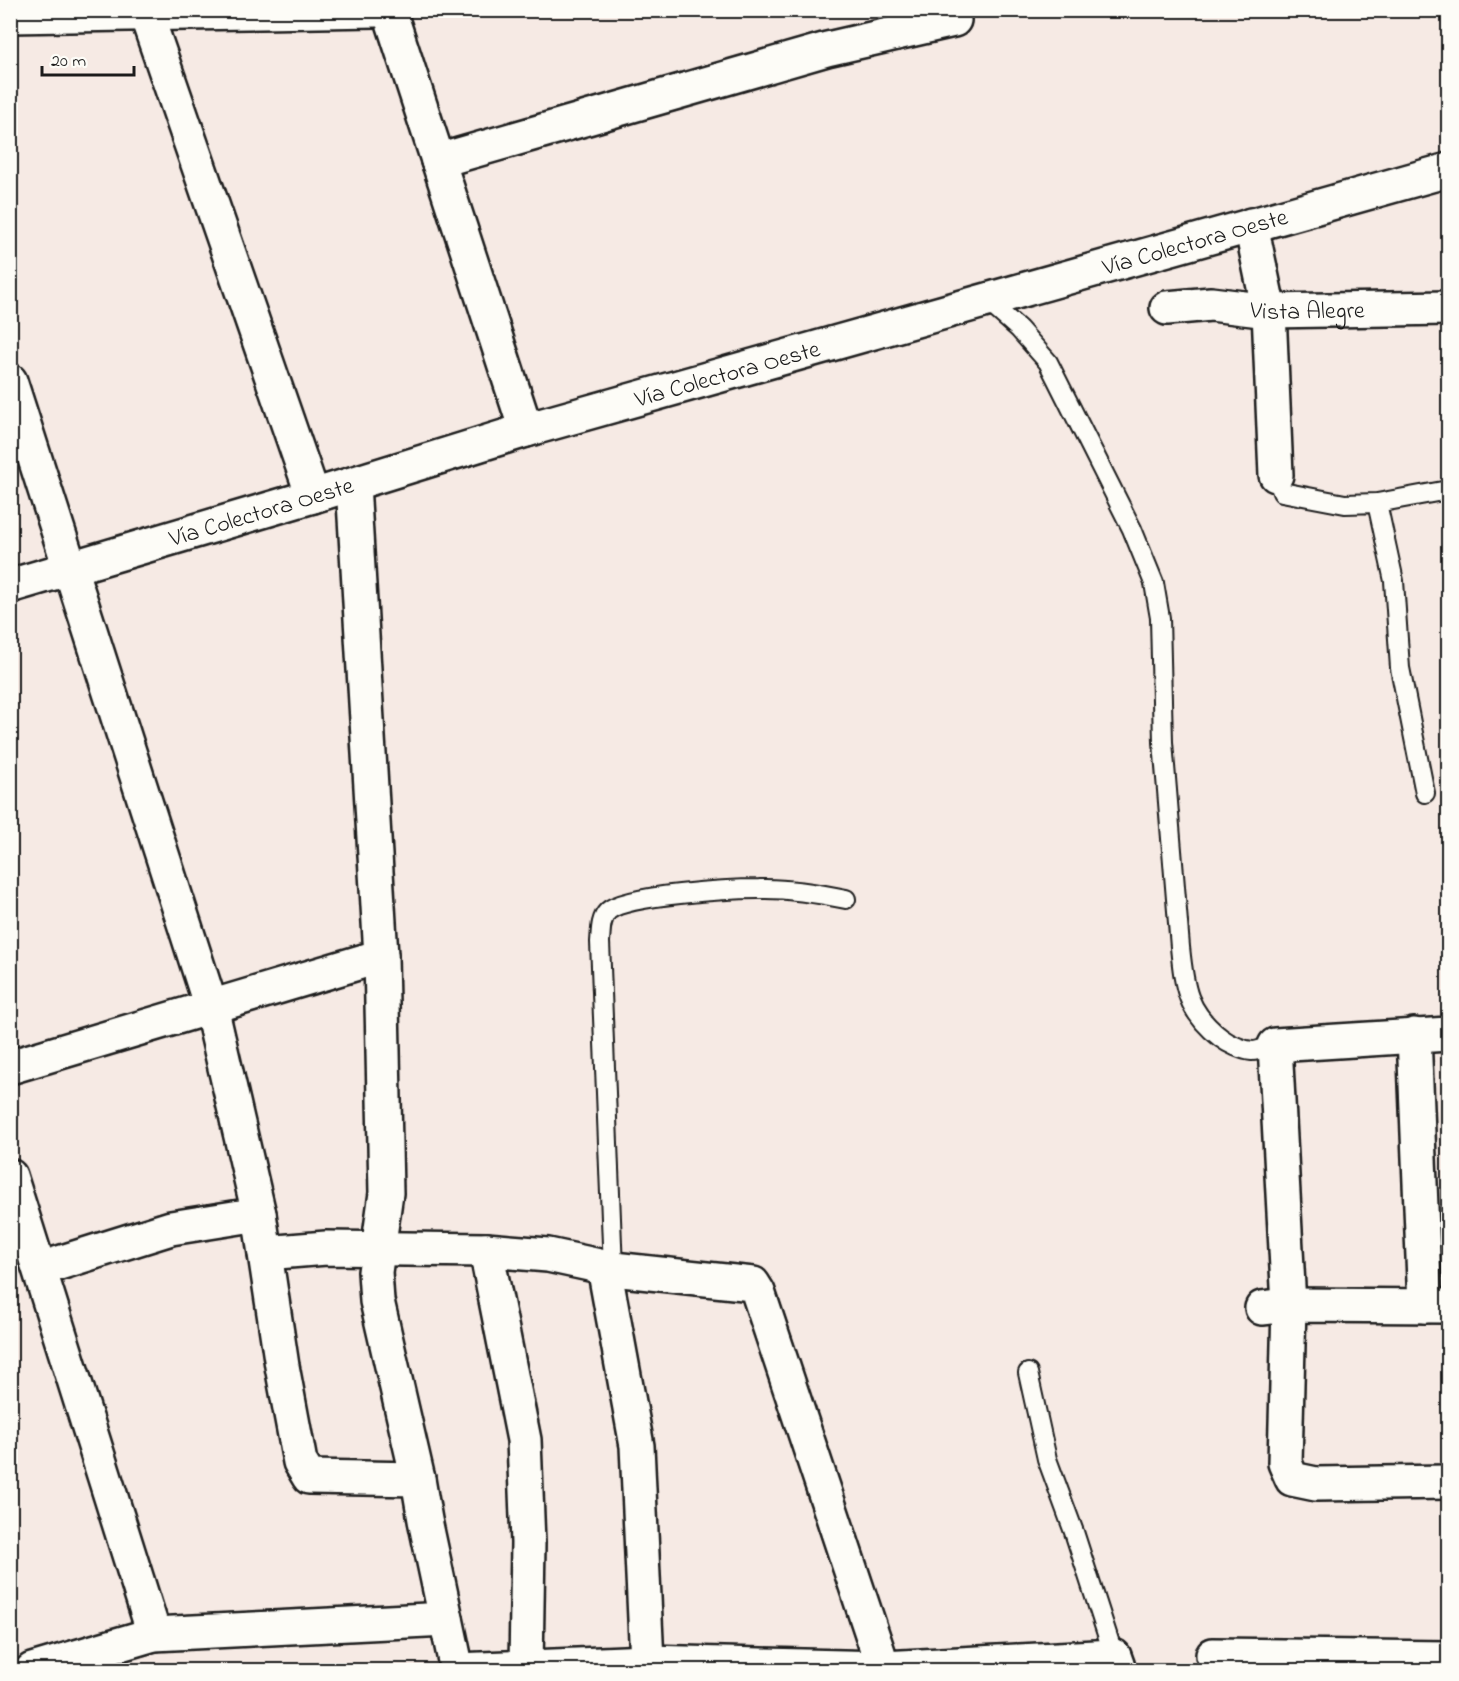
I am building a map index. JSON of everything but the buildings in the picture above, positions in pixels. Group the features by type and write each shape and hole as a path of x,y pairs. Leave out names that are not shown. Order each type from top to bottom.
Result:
{"street":[{"path":"10,16 377,10"},
{"path":"389,10 526,430"},
{"path":"146,14 313,496"},
{"path":"438,161 827,49 954,20"},
{"name":"Vía Colectora Oeste","path":"10,586 526,430 1449,170"},
{"path":"1251,225 1269,311 1276,475"},
{"name":"Vista Alegre","path":"1167,308 1212,304 1269,311 1449,308"},
{"path":"10,381 211,1007 259,1214 282,1366 300,1462 309,1477 418,1479"},
{"path":"353,484 381,956 386,1193 375,1272 377,1301 418,1479 457,1670 648,1666 883,1669 1117,1663"},
{"path":"10,1067 381,956"},
{"path":"1449,1034 1275,1045 1276,1307 1285,1463 1292,1479 1316,1484 1449,1482"},
{"path":"1276,1307 1437,1306 1414,1035"},
{"path":"10,1176 154,1634"},
{"path":"40,1269 171,1228 259,1214"},
{"path":"265,1253 326,1248 486,1250 548,1255 609,1268 753,1284 758,1292 883,1669"},
{"path":"486,1250 524,1440 528,1543 526,1667"},
{"path":"609,1268 637,1446 648,1666"},
{"path":"35,1670 154,1634 446,1619"},
{"path":"1213,1655 1449,1658"}],"lane":[{"path":"985,299 1019,329 1048,362 1132,529 1154,583 1160,618 1163,742 1180,947 1184,979 1191,1004 1205,1025 1228,1043 1252,1051 1275,1045"},
{"path":"1276,475 1282,492 1345,504 1377,503 1449,490"},
{"path":"1377,503 1394,581 1400,668 1425,793"},
{"path":"609,1268 601,923 609,911 627,903 647,899 760,888 815,893 846,899"},
{"path":"1028,1373 1047,1459 1074,1532 1117,1663"}]}
